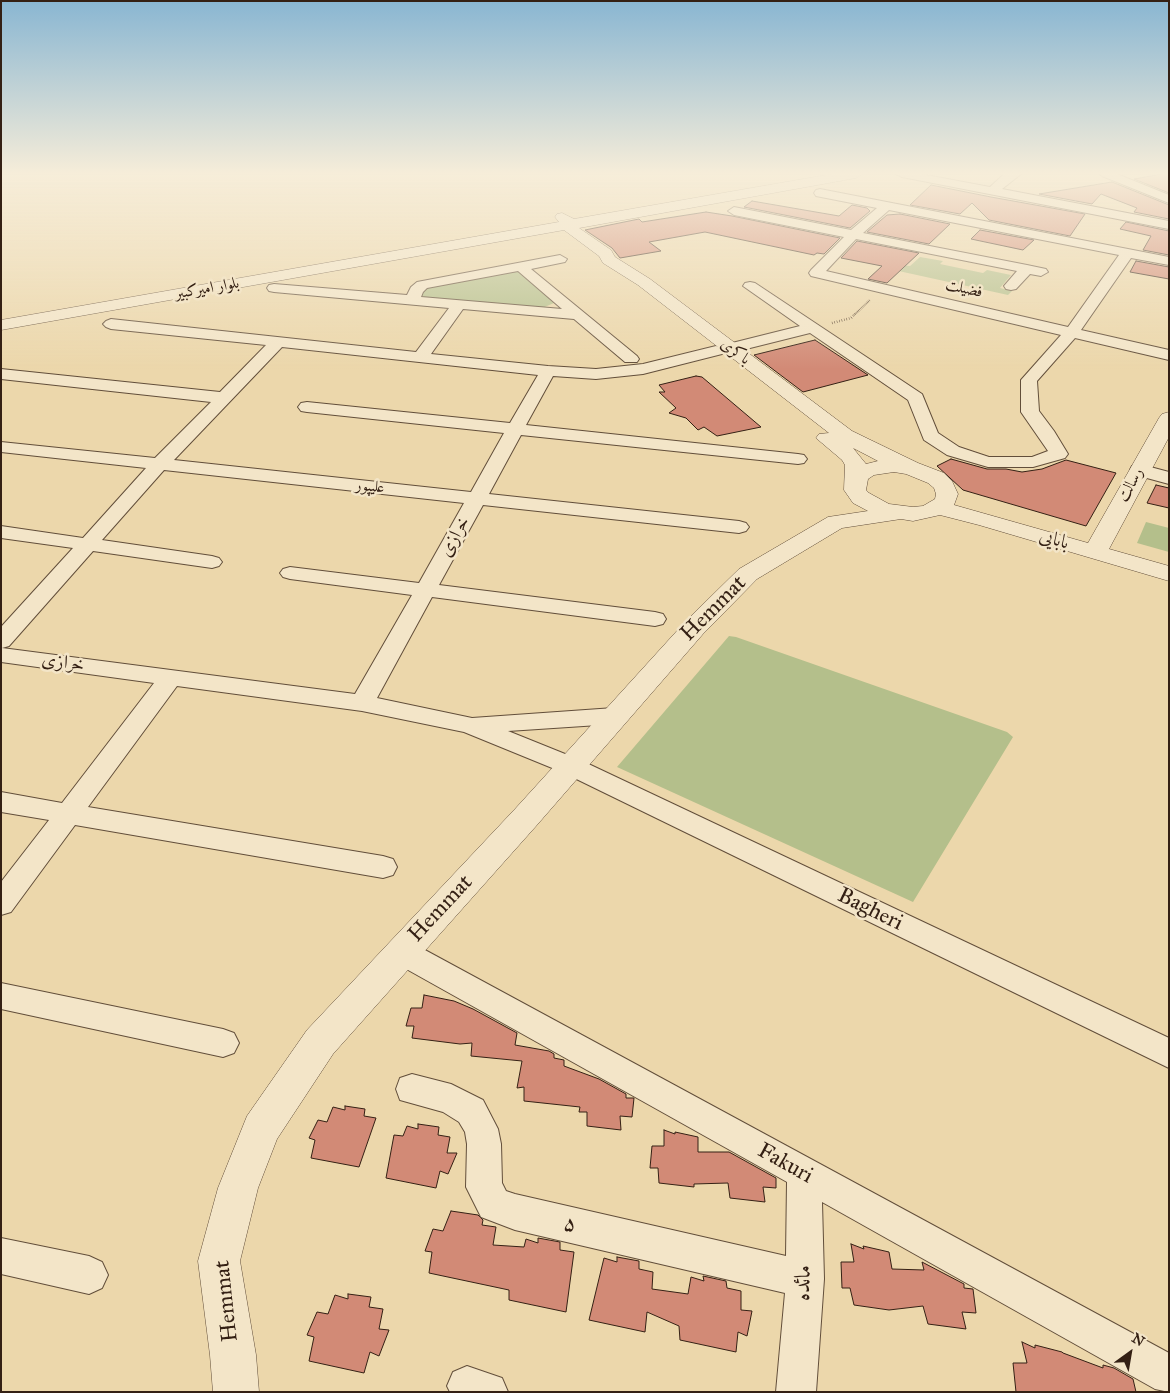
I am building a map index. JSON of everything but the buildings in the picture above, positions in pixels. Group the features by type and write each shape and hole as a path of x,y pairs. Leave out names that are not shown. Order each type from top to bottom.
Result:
{"street":[{"name":"بلوار امیرکبیر","path":"1,316 460,239"},
{"name":"بلوار امیرکبیر","path":"1,325 468,239"},
{"name":"باکری","path":"585,239 605,253 609,260 644,282 850,456 856,465 855,486"},
{"name":"فضیلت","path":"850,239 816,273 1169,355"},
{"path":"864,239 917,253 1042,272"},
{"path":"1056,239 1169,261"},
{"path":"750,286 916,398 930,436 953,451 988,462 1033,462 1060,454 1030,412 1029,380 1072,332 1127,253"},
{"path":"351,295 422,285 560,260"},
{"path":"521,267 631,359"},
{"path":"1011,286 1027,269"},
{"path":"413,301 416,290 422,285"},
{"path":"274,288 578,315"},
{"path":"420,357 459,305"},
{"path":"111,324 548,371 596,374 643,369 812,328"},
{"path":"1,641 160,464 278,342"},
{"name":"باکری","path":"723,349 845,435 910,468"},
{"name":"خرازی","path":"362,703 548,371"},
{"path":"1,374 224,398"},
{"path":"307,407 798,459"},
{"name":"رسالت","path":"1098,546 1169,418"},
{"name":"علیپور","path":"1,447 739,527"},
{"path":"880,466 910,468 936,478 944,486 943,501 927,512 836,522 850,503 859,475 868,470 880,466"},
{"path":"1139,470 1169,478"},
{"path":"855,486 861,498 870,505 898,514"},
{"name":"بابایی","path":"943,501 1098,546 1169,574"},
{"name":"Hemmat","path":"236,1392 234,1355 219,1261 238,1188 261,1129 320,1042 694,628 748,574 836,522"},
{"path":"1,532 212,562"},
{"name":"بابایی","path":"1098,546 1169,559"},
{"path":"290,573 426,588 655,618"},
{"name":"خرازی","path":"1,655 362,703 470,725 571,766"},
{"path":"1,904 171,677"},
{"path":"470,725 614,716"},
{"name":"Bagheri","path":"571,766 1169,1054"},
{"path":"1,802 384,867"},
{"name":"Fakuri","path":"402,952 1169,1375"},
{"path":"1,996 223,1043"},
{"name":"۵","path":"412,1089 451,1098 471,1110 481,1129 484,1144 484,1187 494,1204 515,1212 805,1279"},
{"name":"مائده","path":"796,1392 805,1279 804,1175"},
{"path":"1,1256 89,1275"}],"path":[{"path":"812,328 851,318 882,288"}],"green space":[{"path":"920,257 943,261 940,264 983,273 987,270 1011,275 1000,288 1012,291 1008,295 894,270 901,265 910,266"},
{"path":"515,271 521,272 554,300 554,303 540,309 426,299 419,296 418,288"},
{"path":"1146,522 1169,528 1169,552 1137,543"},
{"path":"729,636 1007,732 1013,737 913,902 617,767"}]}
